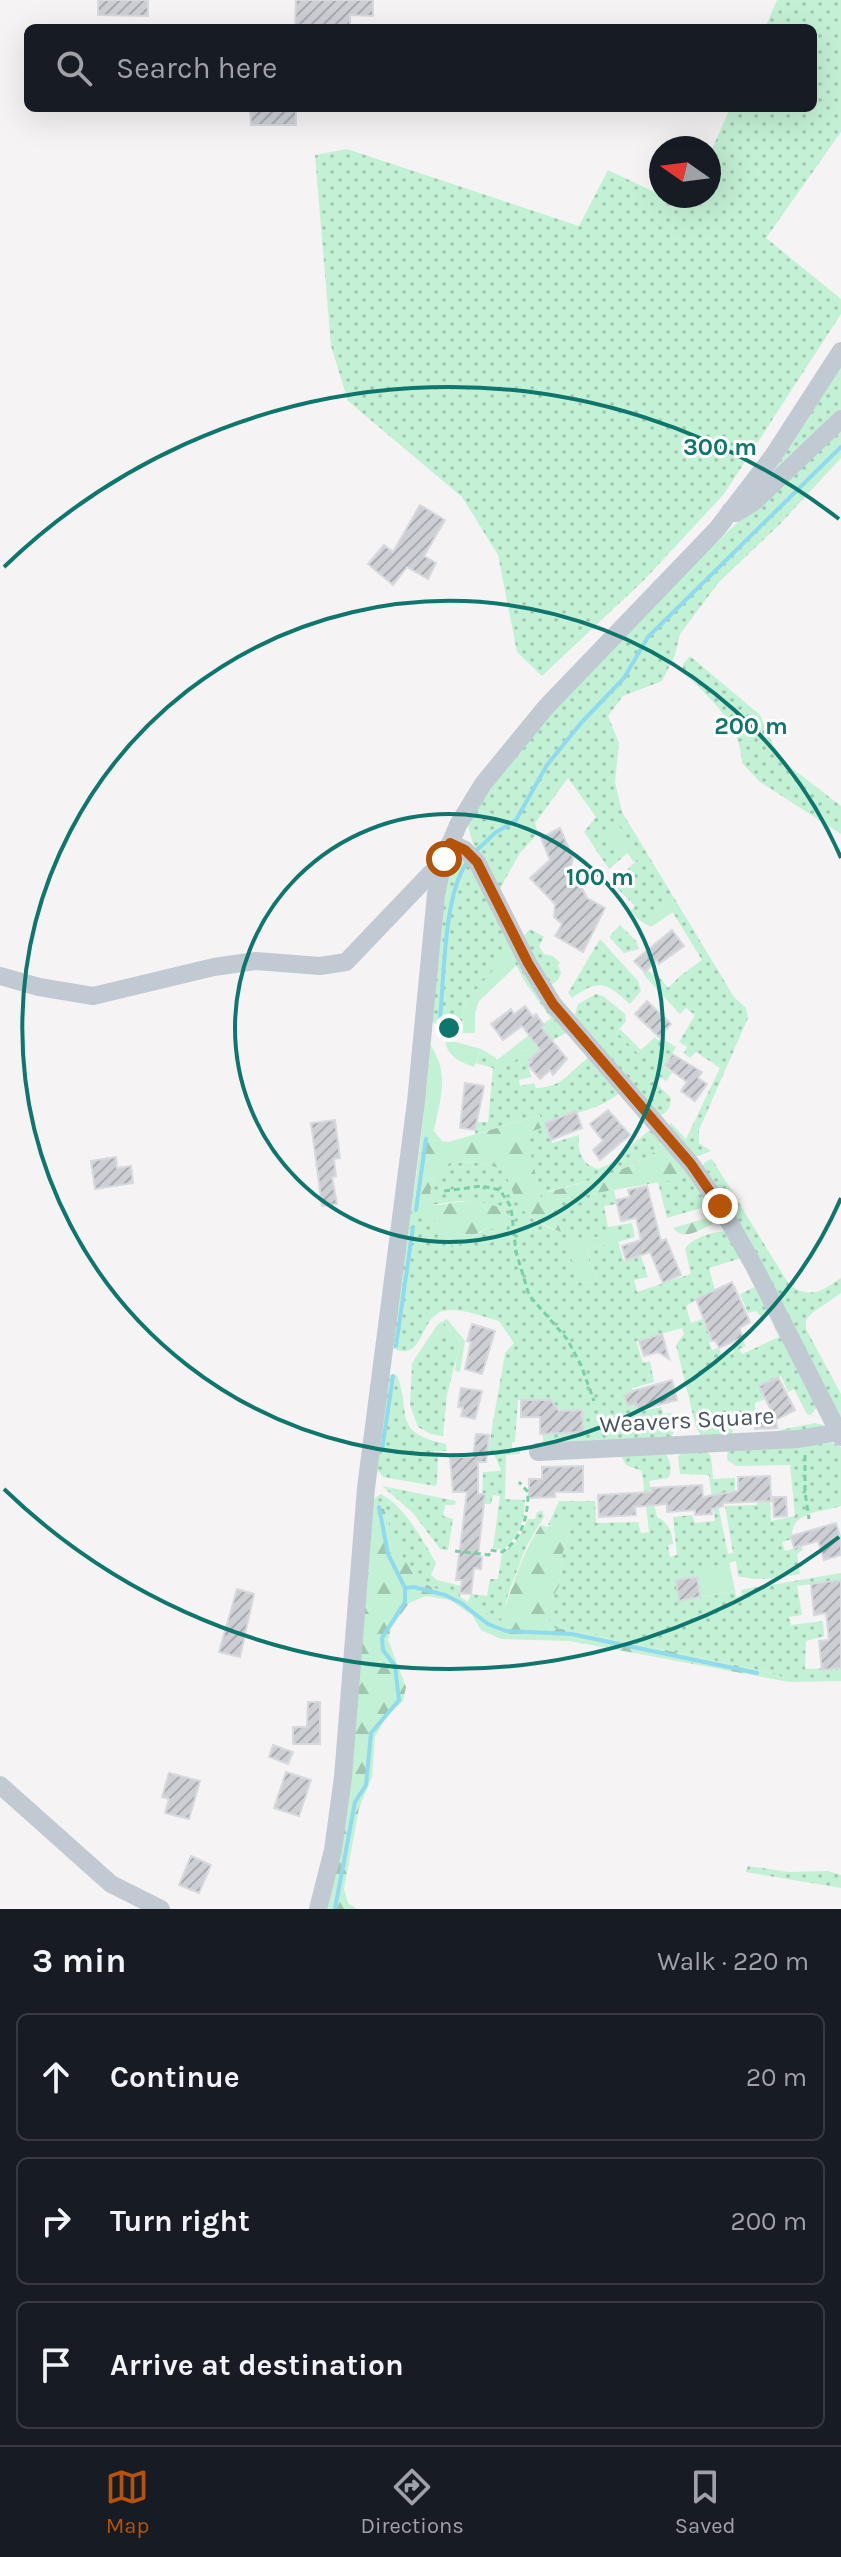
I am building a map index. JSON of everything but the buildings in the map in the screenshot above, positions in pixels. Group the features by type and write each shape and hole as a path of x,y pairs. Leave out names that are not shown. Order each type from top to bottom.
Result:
{"street":[{"path":"318,1909 333,1850 343,1777 366,1488 416,1102 439,876 450,843 475,795 540,713 696,553 730,511 773,456 841,351"},
{"path":"730,511 736,513 754,502 841,419"},
{"path":"450,843 465,850 477,862 528,963 553,1004 709,1188 753,1264 840,1435"},
{"path":"0,976 39,987 93,996 214,967 256,961 320,966 346,962 431,873 439,876"},
{"name":"Weavers Square","path":"538,1452 840,1435"},
{"path":"0,1785 111,1884 161,1909"}],"path":[{"path":"444,1191 482,1186 500,1190 511,1207 516,1252 529,1295 567,1339 581,1365 594,1401"},
{"path":"806,1444 805,1492 809,1519"},
{"path":"455,1551 489,1555 490,1550 502,1552 508,1549 523,1529 525,1521 528,1492 519,1482"}],"green space":[{"path":"777,0 841,0 841,132 766,238 841,299 841,314 724,494 644,580 542,676 517,652 498,555 462,497 348,401 331,346 315,155 347,149 579,226 608,170 649,189 649,208 721,208 721,136 718,136 728,112 817,112 817,24 767,24"},
{"path":"841,359 841,412 747,494"},
{"path":"841,424 841,458 780,524 719,582 680,634 675,655 662,681 623,696 608,716 619,743 615,782 622,812 734,997 746,1008 748,1018 699,1130 699,1143 711,1151 698,1156 690,1155 670,1127 670,1122 686,1139 720,1068 696,1052 690,1058 684,1053 687,1047 679,1042 695,1015 686,1008 680,1014 643,974 647,970 653,975 656,973 668,988 702,960 667,903 642,922 630,912 635,906 613,884 639,858 604,830 623,857 609,869 584,832 596,817 568,778 535,823 538,833 520,853 498,892 472,841 467,820 538,722 677,580"},
{"path":"690,656 760,715 773,745 789,766 841,806 841,834 760,782 742,763 730,724 713,701 683,672 683,664"},
{"path":"616,820 639,858 634,862 627,853 623,857 604,830"},
{"path":"460,859 472,868 538,996 568,1032 530,1059 531,1077 519,1080 520,1086 534,1083 536,1088 553,1085 588,1058 620,1092 596,1107 545,1123 552,1143 579,1135 581,1156 587,1164 598,1169 608,1165 652,1128 710,1200 705,1207 667,1218 658,1182 684,1178 660,1148 620,1170 548,1191 549,1201 614,1190 617,1204 604,1206 608,1227 632,1223 635,1237 618,1242 624,1261 641,1256 648,1277 634,1280 637,1292 691,1274 685,1248 706,1235 730,1231 745,1257 709,1268 715,1290 686,1306 691,1323 702,1319 712,1341 709,1342 712,1350 719,1348 722,1356 734,1352 732,1344 742,1339 746,1346 739,1349 742,1354 779,1337 773,1325 780,1328 818,1405 811,1415 807,1414 794,1389 788,1392 781,1376 778,1377 759,1386 765,1399 755,1403 755,1420 751,1426 733,1426 732,1435 779,1434 780,1430 815,1423 826,1429 823,1432 703,1439 696,1427 676,1345 684,1334 682,1328 636,1341 643,1363 650,1361 654,1382 632,1388 638,1412 661,1407 663,1414 672,1413 678,1420 671,1439 543,1445 543,1433 582,1432 582,1410 559,1411 551,1400 518,1400 512,1449 520,1449 520,1454 506,1455 505,1499 525,1500 517,1534 503,1550 493,1548 500,1496 493,1495 491,1504 482,1504 483,1472 501,1471 493,1451 488,1451 505,1353 514,1343 499,1321 450,1310 435,1315 409,1351 389,1346 409,1218 427,1043 431,1046 411,1217 434,1219 453,1248 486,1229 507,1227 504,1208 460,1201 431,1205 431,1189 443,1169 453,1164 479,1163 505,1171 523,1210 537,1222 560,1231 549,1202 542,1202 525,1133 542,1128 540,1115 475,1134 476,1122 488,1122 493,1068 476,1063 481,1049 496,1058 502,1070 558,1028 525,982 509,952 465,1003 461,1033 436,1025 429,1019 444,890 450,872","holes":["616,1234 617,1242 588,1249 589,1263 597,1276 591,1282 581,1283 566,1243"]},
{"path":"667,903 673,912 651,927 642,922"},
{"path":"620,925 636,941 639,949 624,953 609,937"},
{"path":"530,929 544,937 539,946 544,954 553,956 560,963 558,980 550,986 522,938"},
{"path":"600,939 638,981 641,991 630,1004 615,991 602,986 590,988 572,998 568,993"},
{"path":"509,951 516,966 479,1001 475,1013 475,1033 461,1033 465,1003"},
{"path":"596,994 625,1014 626,1021 617,1032 641,1056 658,1040 663,1039 676,1047 664,1067 672,1073 666,1081 658,1076 655,1082 671,1098 668,1109 659,1116 573,1021 578,1004"},
{"path":"551,1018 559,1028 501,1071 497,1060"},
{"path":"620,1029 641,1050 655,1037 658,1040 641,1057 617,1032"},
{"path":"445,1039 481,1049 474,1067 451,1054"},
{"path":"431,1046 442,1077 434,1131 442,1141 421,1138"},
{"path":"540,1115 542,1128 526,1133 542,1202 549,1201 561,1232 537,1221 523,1210 505,1171 479,1163 453,1164 443,1169 431,1189 431,1205 469,1202 504,1208 507,1228 485,1229 453,1248 434,1219 411,1218 421,1138 449,1142"},
{"path":"660,1148 684,1178 549,1201 548,1192 620,1170"},
{"path":"712,1159 790,1286 811,1293 841,1278 841,1293 812,1313 806,1320 806,1329 841,1394 841,1424 702,1167"},
{"path":"710,1217 713,1224 692,1233 682,1234 673,1228"},
{"path":"616,1233 618,1242 588,1249 589,1263 597,1276 591,1282 581,1283 565,1243"},
{"path":"754,1287 768,1312 762,1318 756,1311 748,1313 740,1294"},
{"path":"447,1319 465,1341 460,1372 455,1371 456,1345 445,1323 418,1364 412,1363 438,1324"},
{"path":"444,1322 459,1348 447,1395 443,1436 418,1427 410,1405 412,1363 418,1364"},
{"path":"388,1375 397,1375 410,1427 417,1434 446,1444 447,1451 434,1451 434,1455 438,1455 435,1486 383,1477 376,1468"},
{"path":"833,1443 841,1447 841,1506 801,1518 792,1530 792,1539 782,1542 785,1551 802,1546 803,1550 797,1554 800,1574 769,1579 746,1578 738,1576 736,1561 697,1571 697,1577 676,1581 680,1601 735,1591 736,1597 742,1595 741,1590 841,1573 841,1580 797,1586 802,1615 789,1617 791,1625 823,1621 824,1636 806,1641 805,1669 841,1668 841,1681 789,1682 777,1674 572,1630 548,1628 551,1600 559,1586 562,1555 572,1524 548,1525 559,1501 595,1501 596,1523 638,1522 641,1533 649,1532 642,1471 626,1465 619,1452 663,1450 667,1456 671,1467 668,1478 649,1481 657,1517 667,1525 672,1536 673,1544 668,1545 670,1557 677,1555 673,1517 692,1515 695,1523 715,1521 709,1475 680,1474 678,1457 683,1449 704,1448 711,1456 713,1479 735,1478 735,1492 716,1495 728,1554 733,1553 725,1506 757,1505 759,1496 770,1495 771,1521 795,1516 790,1465 736,1466 727,1460 728,1446"},
{"path":"382,1486 456,1501 455,1505 445,1505 443,1516 453,1519 448,1550 440,1549 413,1513"},
{"path":"381,1494 398,1507 419,1534 436,1563 431,1575 437,1580 461,1586 460,1597 427,1585 415,1576 403,1559 384,1509 371,1505 372,1500"},
{"path":"371,1505 384,1509 405,1561 424,1584 460,1597 501,1621 522,1560 541,1525 547,1527 564,1521 572,1524 562,1555 559,1586 551,1600 549,1628 572,1630 777,1674 789,1682 570,1641 501,1639 481,1630 472,1615 450,1600 426,1596 409,1603 391,1628 388,1640 406,1687 403,1701 387,1716 375,1737 372,1777 359,1808 344,1889 348,1903 357,1909 325,1909"},
{"path":"543,1511 545,1515 526,1547 508,1594 502,1622 468,1602 471,1594 487,1596 490,1579 498,1579 502,1554 517,1541 528,1519 535,1519 537,1512"},
{"path":"729,1562 735,1591 700,1597 696,1571"},
{"path":"748,1866 789,1872 828,1871 841,1875 841,1888 746,1872"}],"waterway":[{"path":"478,849 495,833 516,820 547,765 624,678 648,637 841,447"},
{"path":"440,1019 449,916 453,896 466,864"},
{"path":"416,1210 426,1139"},
{"path":"396,1346 413,1227"},
{"path":"382,1450 393,1376"},
{"path":"335,1909 355,1802 366,1785 371,1733 399,1700 395,1666 383,1650 382,1638 405,1602 405,1588 388,1554 379,1507"},
{"path":"405,1588 414,1587 445,1595 488,1624 506,1631 571,1634 757,1673"}],"route":[{"path":"444,859 450,843 465,850 477,862 544,992 573,1030 691,1164 720,1206"}]}
